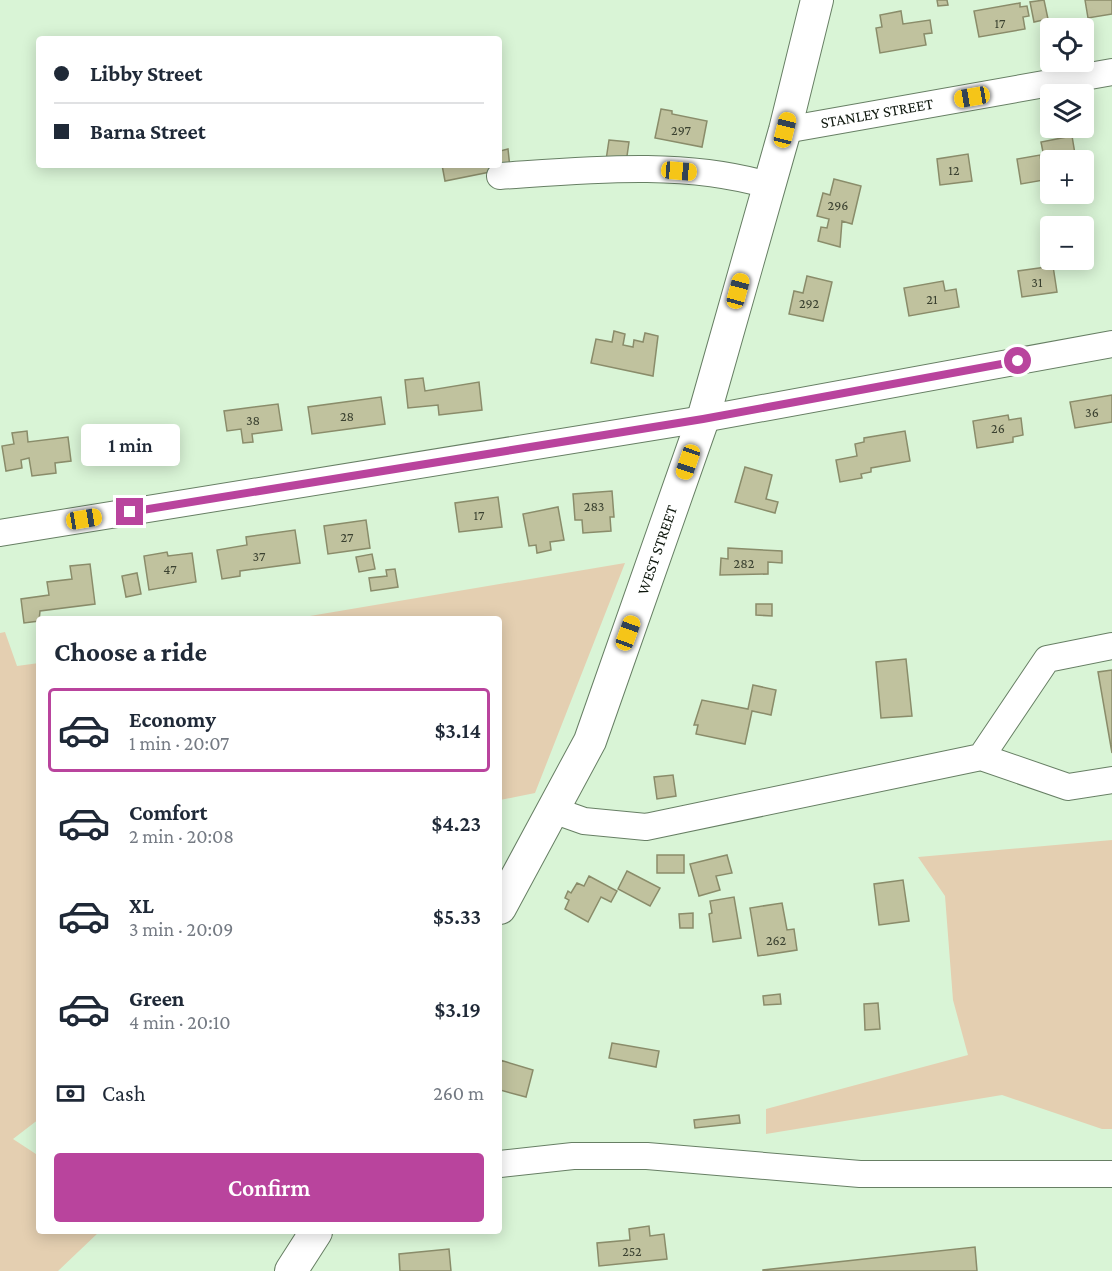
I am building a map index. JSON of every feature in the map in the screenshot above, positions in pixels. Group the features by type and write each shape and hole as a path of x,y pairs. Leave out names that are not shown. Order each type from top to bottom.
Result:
{"main road":[{"name":"WEST STREET","path":"502,904 590,741 703,419 785,130 817,0"},
{"path":"291,1271 315,1234"}],"street":[{"name":"STANLEY STREET","path":"785,130 1112,72"},
{"path":"500,176 588,171 679,171 713,173 768,185"},
{"path":"0,533 703,419 1112,344"},
{"path":"981,757 1047,659 1112,646"},
{"path":"553,810 584,821 646,827 981,757 1068,787 1112,780"},
{"path":"502,1164 573,1156 646,1156 860,1174 1112,1174"}],"shaded area":[{"path":"625,563 535,793 502,800 502,616 310,616"},
{"path":"5,632 17,666 36,663 36,1121 13,1139 36,1154 36,1234 97,1234 58,1271 0,1271 0,633"},
{"path":"1112,840 1112,1129 1102,1129 1002,1095 766,1134 766,1109 968,1055 953,1000 945,896 918,857"}],"building":[{"path":"937,0 947,0 948,5 938,6"},
{"path":"1044,0 1048,18 1040,18 1040,21 1034,22 1030,2"},
{"path":"1085,0 1112,0 1112,14 1088,18"},
{"path":"1020,3 1020,7 1027,6 1029,16 1023,17 1025,29 979,37 974,11"},
{"path":"901,11 903,24 930,20 932,33 924,34 926,45 880,53 876,28 882,27 880,15"},
{"path":"661,109 672,111 672,114 707,121 702,147 655,138"},
{"path":"1072,138 1074,150 1043,150 1041,142"},
{"path":"609,140 629,142 626,163 606,160"},
{"path":"508,149 510,168 445,181 443,168 502,168 502,150"},
{"path":"968,154 972,181 940,185 937,159"},
{"path":"1040,155 1040,181 1021,184 1017,159"},
{"path":"834,179 861,186 852,224 842,221 840,247 818,241 821,227 827,228 829,219 817,216 823,193 830,195"},
{"path":"1040,268 1040,270 1054,270 1057,292 1022,297 1018,271"},
{"path":"807,276 832,282 823,321 789,314 794,291 803,293"},
{"path":"943,281 945,291 956,289 959,307 909,316 904,288"},
{"path":"614,331 625,334 623,345 633,347 634,340 643,342 645,333 658,336 653,376 591,363 596,339 612,342"},
{"path":"423,378 425,391 479,382 482,410 439,415 438,405 408,408 405,380"},
{"path":"1112,395 1112,422 1075,428 1070,402"},
{"path":"381,397 385,424 312,434 308,407"},
{"path":"278,404 282,430 252,434 253,442 243,443 241,429 227,431 224,411"},
{"path":"1008,415 1009,420 1021,418 1023,435 1013,437 1013,442 977,448 973,421"},
{"path":"174,427 178,455 137,461 135,452 123,453 121,435"},
{"path":"27,431 28,442 68,437 71,461 55,463 56,473 32,476 29,458 21,460 22,468 6,471 2,446 14,444 12,433"},
{"path":"905,431 910,461 871,468 871,472 861,474 862,478 840,482 836,460 857,456 855,444 864,442 864,438"},
{"path":"745,467 772,475 766,499 778,502 775,513 735,502"},
{"path":"612,491 614,517 610,517 611,531 583,533 582,520 575,520 573,494"},
{"path":"498,497 502,527 459,532 455,503"},
{"path":"558,507 564,540 550,542 551,550 537,553 536,545 529,546 523,514"},
{"path":"366,520 370,548 328,554 324,526"},
{"path":"295,530 300,563 240,571 240,576 222,579 217,550 247,545 246,537"},
{"path":"728,548 782,551 782,563 768,562 768,574 720,575 721,558 728,559"},
{"path":"167,552 168,556 192,553 196,582 149,590 144,556"},
{"path":"372,554 375,569 359,572 356,557"},
{"path":"90,564 95,604 40,611 40,616 36,616 36,621 24,623 21,599 49,595 47,582 72,579 70,566"},
{"path":"395,569 398,587 371,591 369,578 387,576 386,570"},
{"path":"137,573 141,594 126,597 122,576"},
{"path":"756,604 772,604 772,616 756,615"},
{"path":"906,659 912,716 881,718 876,662"},
{"path":"1112,670 1112,753 1098,672"},
{"path":"753,685 776,690 771,715 752,711 745,744 696,734 698,725 694,725 702,700 748,709"},
{"path":"673,775 676,796 657,799 654,777"},
{"path":"657,855 684,855 684,873 657,873"},
{"path":"727,855 732,873 716,876 720,890 699,896 690,864"},
{"path":"627,871 660,888 650,906 618,889"},
{"path":"589,876 617,891 611,902 601,897 588,922 565,909 569,900 565,898 568,891 571,893 577,883 584,886"},
{"path":"903,880 909,921 879,925 874,884"},
{"path":"734,897 741,938 713,942 709,914 712,913 710,901"},
{"path":"782,903 787,930 794,929 797,950 758,956 750,908"},
{"path":"693,913 693,928 680,928 679,914"},
{"path":"780,994 781,1004 764,1005 763,996"},
{"path":"878,1003 880,1029 865,1030 864,1004"},
{"path":"612,1043 659,1051 656,1067 609,1058"},
{"path":"502,1061 533,1070 526,1097 502,1091"},
{"path":"739,1115 740,1123 695,1128 694,1120"},
{"path":"649,1226 650,1236 664,1234 667,1259 599,1266 597,1243 630,1240 629,1229"},
{"path":"975,1247 977,1271 763,1271 763,1270"},
{"path":"449,1249 451,1271 400,1271 399,1254"}],"route":[{"path":"130,512 703,419 1018,361"}]}
